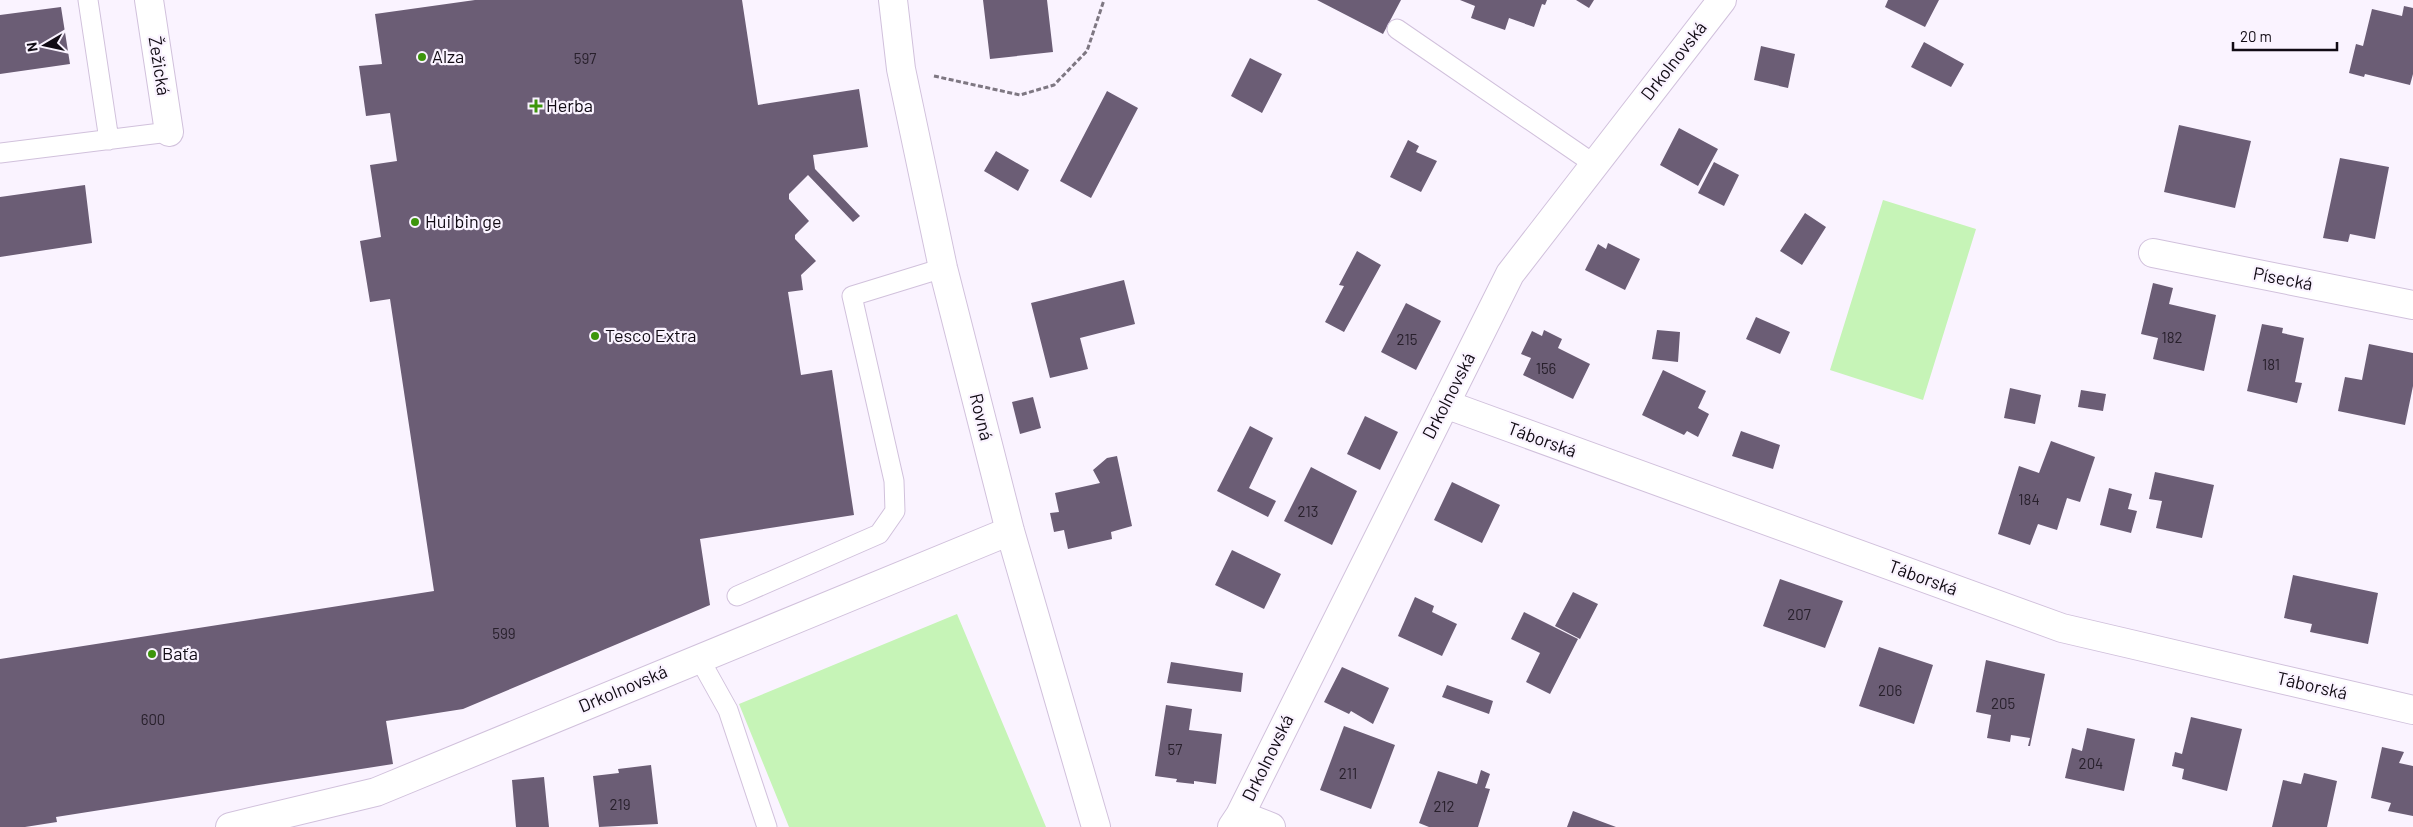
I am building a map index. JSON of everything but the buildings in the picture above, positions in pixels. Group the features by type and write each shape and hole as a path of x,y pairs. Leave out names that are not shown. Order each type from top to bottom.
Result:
{"street":[{"name":"Žežická","path":"149,0 169,132"},
{"name":"Rovná","path":"893,0 901,69 944,268 1010,531 1096,827"},
{"name":"Drkolnovská","path":"1236,821 1510,274 1722,0"},
{"name":"Písecká","path":"2153,253 2413,305"},
{"name":"Táborská","path":"1445,404 2062,628 2413,710"},
{"name":"Drkolnovská","path":"230,827 376,792 1010,531"},
{"path":"1236,821 1272,827"}],"lane":[{"path":"88,0 110,140"},
{"path":"1398,29 1594,164"},
{"path":"0,153 169,132"},
{"path":"738,596 879,534 895,511 894,481 852,296 944,268"},
{"path":"699,658 728,710 767,827"}],"path":[{"path":"901,69 1020,95 1054,85 1087,51 1104,0"}],"green space":[{"path":"1883,200 1976,229 1923,400 1830,370"},
{"path":"957,614 1046,827 789,827 739,704"}],"place":[{"name":"Alza","path":"422,57"},
{"name":"Herba","path":"536,106"},
{"name":"Hui bin ge","path":"415,222"},
{"name":"Tesco Extra","path":"595,336"},
{"name":"Baťa","path":"152,654"}]}
